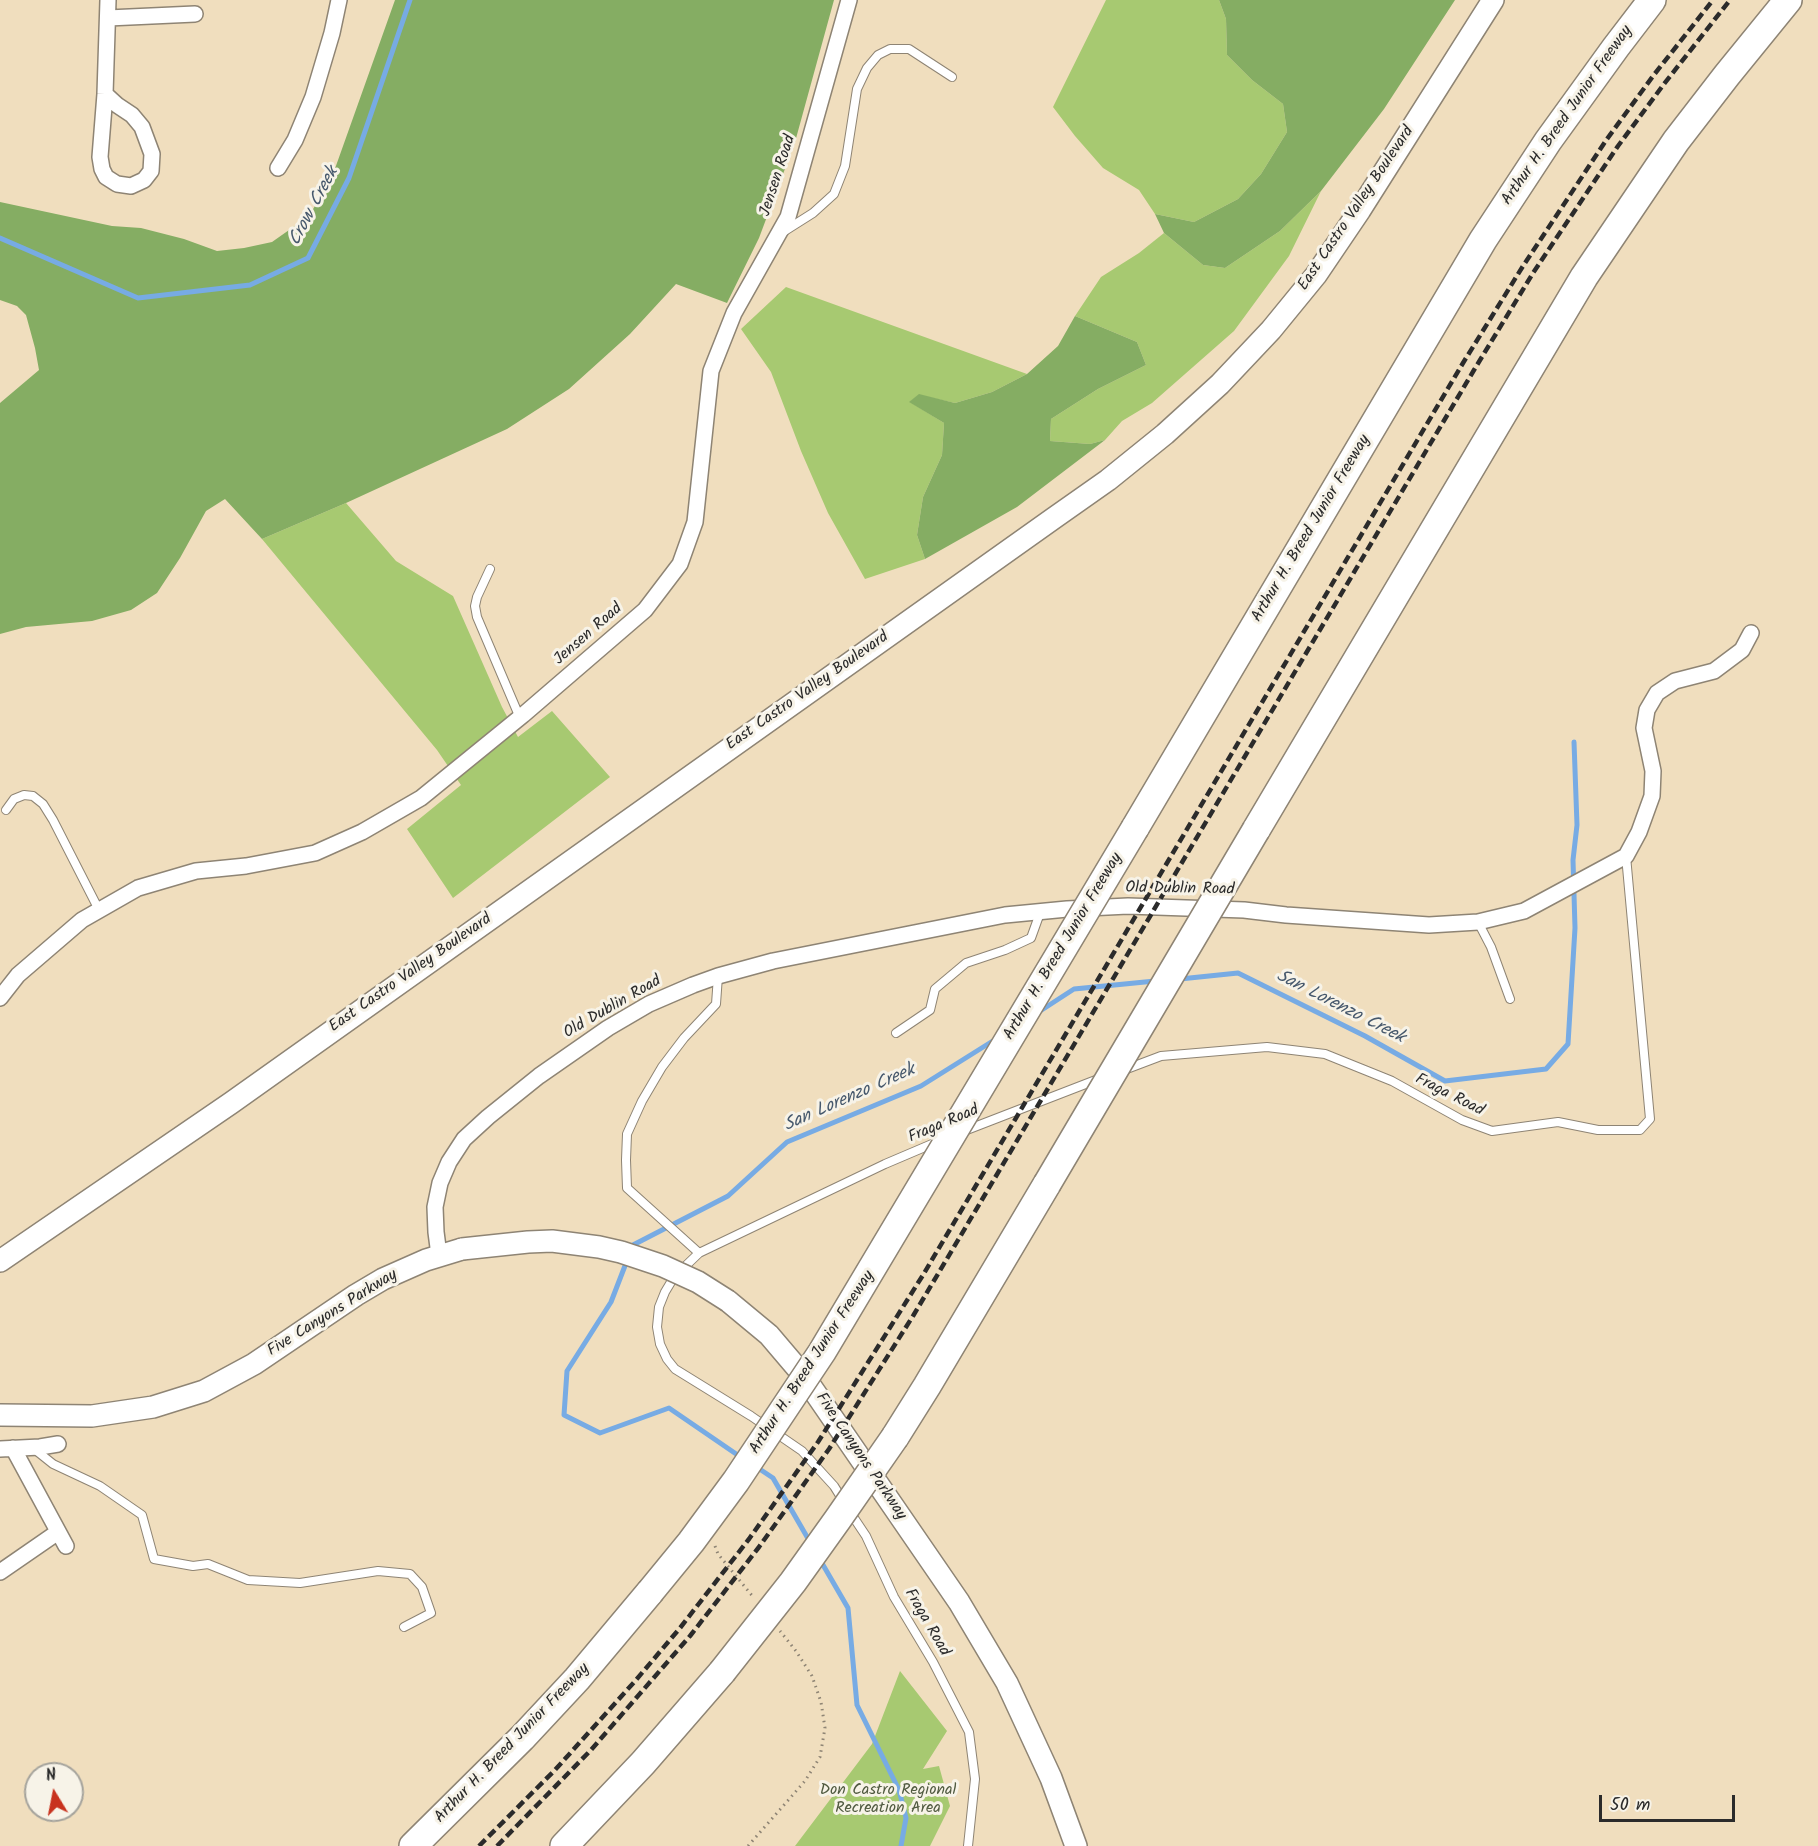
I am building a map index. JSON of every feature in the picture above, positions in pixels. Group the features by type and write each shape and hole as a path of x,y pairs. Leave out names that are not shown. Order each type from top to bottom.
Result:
{"highway":[{"name":"Arthur H. Breed Junior Freeway","path":"413,1846 522,1738 577,1679 650,1592 736,1481 817,1361 1488,232 1548,141 1652,0"},
{"path":"564,1846 643,1763 722,1672 805,1566 895,1437 1525,375 1600,253 1683,133 1788,0"}],"main road":[{"name":"East Castro Valley Boulevard","path":"0,1261 231,1103 1108,480 1165,434 1220,384 1271,330 1316,275 1360,210 1493,0"},
{"name":"Five Canyons Parkway","path":"0,1414 92,1416 153,1407 204,1391 254,1364 370,1287 410,1266 439,1255 462,1250 552,1241 599,1247 663,1266 698,1282 728,1301 769,1335 798,1367 949,1587 1008,1683 1051,1778 1076,1846"}],"street":[{"path":"105,94 132,115 142,127 152,154 151,171 144,180 131,186 117,184 106,177 100,157 108,0"},
{"path":"278,168 295,140 313,97 339,0"},
{"name":"Jensen Road","path":"0,998 18,975 82,920 138,888 196,871 246,866 315,853 363,832 420,798 520,717 645,610 680,564 696,522 711,371 734,313 788,217 849,0"},
{"path":"108,18 195,14"},
{"path":"1626,856 1639,831 1652,796 1653,771 1644,728 1647,710 1656,693 1675,681 1714,671 1742,650 1751,633"},
{"name":"Old Dublin Road","path":"439,1255 435,1207 438,1191 449,1162 464,1139 539,1076 608,1028 649,1004 718,976 773,961 1005,915 1067,909 1128,906 1244,910 1429,925 1478,922 1524,911 1626,856"},
{"path":"58,1444 7,1448 66,1546"},
{"path":"0,1572 58,1532"}],"lane":[{"path":"777,236 813,213 834,195 845,166 857,89 867,68 878,55 890,49 909,49 952,77"},
{"path":"490,569 477,597 477,617 520,717"},
{"path":"6,810 14,799 24,795 33,796 43,804 99,910"},
{"name":"Fraga Road","path":"968,1846 975,1779 969,1731 933,1662 894,1597 866,1536 834,1486 802,1451 751,1416 686,1377 667,1359 660,1344 657,1327 659,1307 674,1277 699,1253 885,1164 998,1116 1161,1056 1267,1047 1325,1054 1392,1081 1462,1120 1492,1131 1558,1122 1598,1131 1640,1130 1650,1119 1626,856"},
{"path":"896,1033 930,1010 935,988 966,963 1005,950 1030,938 1040,913"},
{"path":"1478,922 1491,947 1510,999"},
{"path":"699,1253 627,1188 627,1134 642,1101 662,1067 684,1038 716,1004 718,976"},
{"path":"32,1447 53,1464 100,1486 142,1515 154,1559 193,1566 208,1564 248,1580 258,1581 300,1583 378,1571 410,1574 422,1587 431,1613 404,1627"}],"path":[{"path":"712,1537 718,1554 754,1598"},
{"path":"748,1846 805,1781 820,1757 825,1728 821,1702 812,1676 775,1625"}],"green space":[{"path":"395,0 834,0 795,142 759,238 727,303 676,284 630,334 569,389 507,429 262,539 225,499 206,511 157,593 131,610 92,621 26,627 0,634 0,403 39,370 26,315 17,306 0,300 0,202 112,226 141,228 184,239 217,251 272,242 309,216 332,177"},
{"path":"1106,0 1219,0 1226,19 1227,55 1252,80 1283,104 1287,132 1261,174 1238,199 1194,222 1155,214 1139,190 1103,168 1053,107"},
{"path":"1219,0 1455,0 1384,109 1321,191 1280,231 1225,268 1203,265 1164,233 1155,214 1194,222 1238,199 1261,174 1287,132 1283,104 1252,80 1227,55 1226,19"},
{"path":"1321,191 1289,256 1234,331 1152,403 1122,421 1105,440 1090,444 1050,441 1051,419 1098,389 1146,365 1137,342 1075,316 1101,277 1139,253 1164,233 1203,265 1225,268 1280,231"},
{"path":"786,287 1027,374 992,392 955,403 919,395 910,402 944,423 942,455 923,497 917,535 925,559 865,579 828,513 771,372 741,329"},
{"path":"1075,316 1137,342 1146,365 1098,389 1051,419 1050,441 1090,444 1105,440 1017,507 925,559 917,535 923,497 942,455 944,423 909,402 919,394 955,403 992,392 1027,374 1058,346"},
{"path":"346,503 396,561 453,596 502,707 518,737 552,711 610,777 453,898 407,829 461,785 437,750 262,539"},
{"name":"Don Castro Regional Recreation Area","path":"900,1671 947,1731 923,1769 939,1766 950,1806 930,1846 795,1846 872,1744"}],"waterway":[{"name":"Crow Creek","path":"0,238 138,298 250,285 308,258 349,178 410,0"},
{"name":"San Lorenzo Creek","path":"1180,979 1238,973 1365,1036 1445,1081 1546,1069 1568,1044 1575,928 1573,860 1577,825 1574,742"},
{"name":"San Lorenzo Creek","path":"1037,1013 1074,989 1155,981"},
{"name":"San Lorenzo Creek","path":"631,1249 633,1245 728,1196 787,1142 921,1086 996,1039"},
{"name":"San Lorenzo Creek","path":"628,1258 611,1302 567,1371 564,1415 600,1433 669,1408 742,1458"},
{"name":"San Lorenzo Creek","path":"755,1466 773,1478 810,1542"},
{"name":"San Lorenzo Creek","path":"819,1558 848,1608 857,1705 899,1790 906,1818 901,1846"}],"railway":[{"path":"479,1846 555,1770 680,1628 749,1539 818,1442 923,1275 1463,363 1523,266 1607,139 1713,0"},
{"path":"497,1846 591,1750 690,1636 759,1547 829,1449 913,1316 1533,273 1618,146 1730,0"}]}
